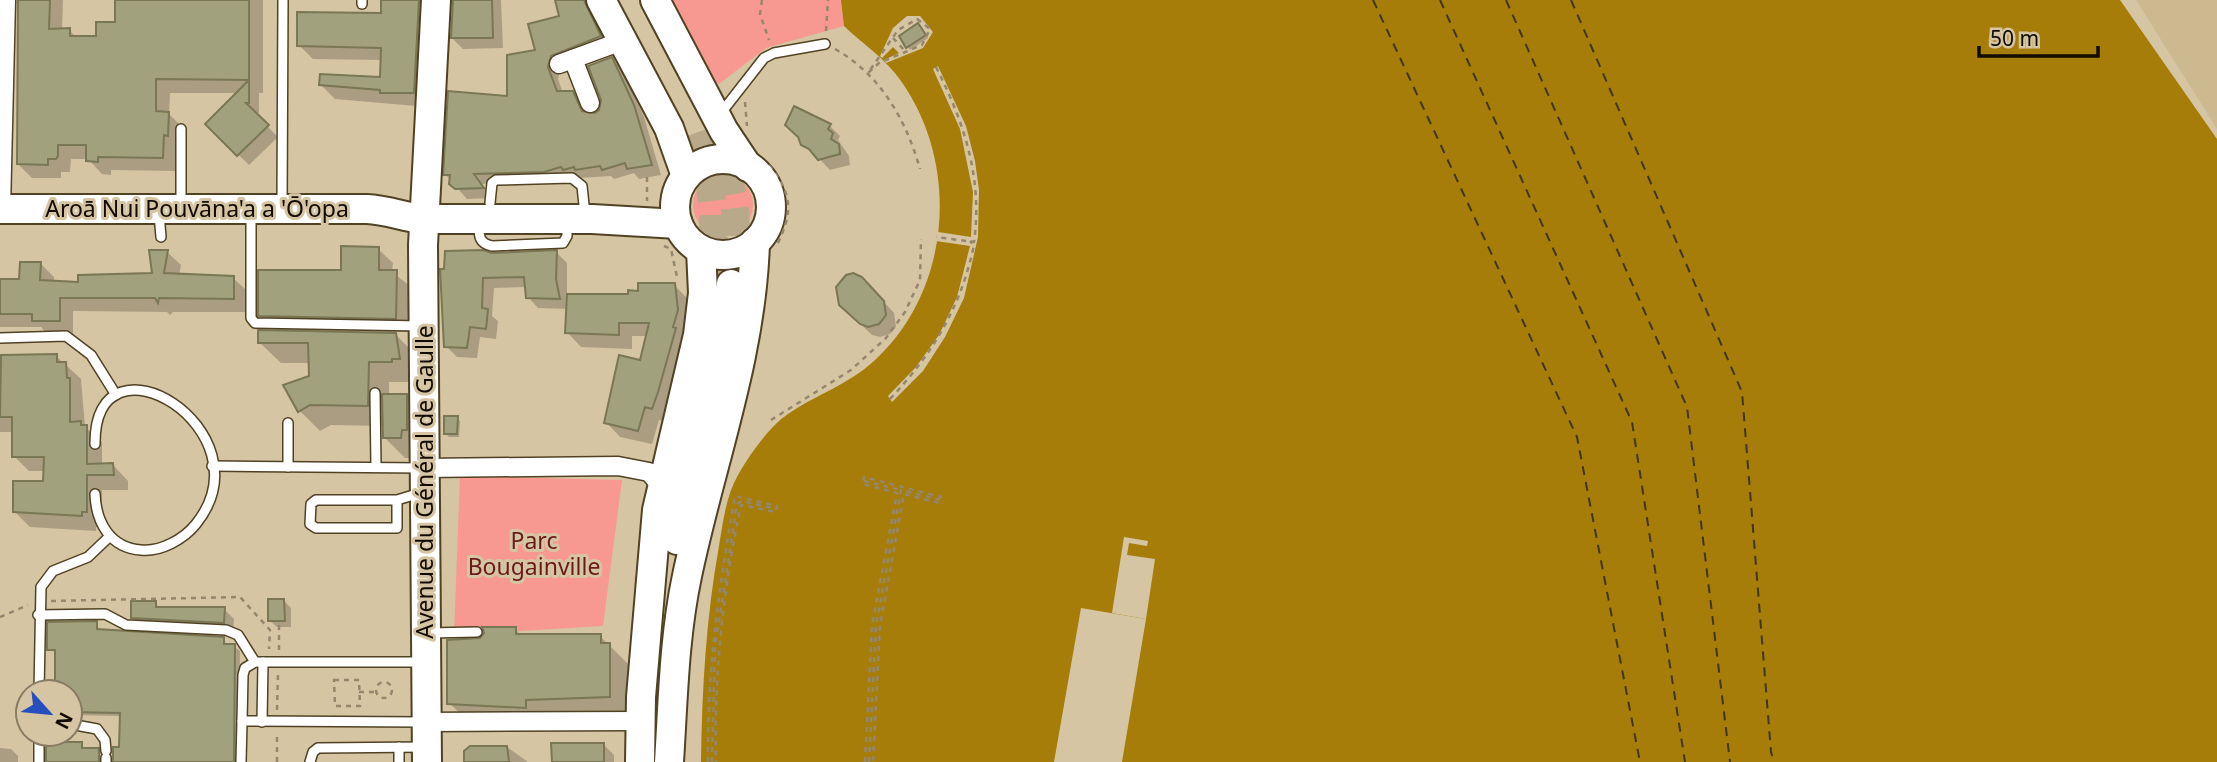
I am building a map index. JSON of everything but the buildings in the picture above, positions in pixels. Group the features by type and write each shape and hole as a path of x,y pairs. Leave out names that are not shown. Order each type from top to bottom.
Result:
{"main road":[{"name":"Avenue du Général de Gaulle","path":"427,744 424,210 436,0"},
{"path":"601,0 669,128 682,185 675,206 678,225 685,237 701,250 729,255 755,242 766,227 770,203 765,185 706,127 621,0"},
{"path":"643,0 706,127"},
{"path":"655,0 706,127"},
{"path":"682,185 712,161 734,161 748,167"},
{"name":"Aroā Nui Pouvāna'a a 'Ō'opa","path":"575,212 635,205 682,185"},
{"name":"Aroā Nui Pouvāna'a a 'Ō'opa","path":"1,209 167,219 251,209 393,210 405,201 424,210 575,212 678,225"},
{"path":"667,762 684,588 745,339 755,242"},
{"path":"640,762 646,629 661,486 698,335 703,293 701,250"},
{"path":"646,629 662,544 722,284 715,374 688,482 668,594 660,696 667,762"}],"street":[{"path":"1,209 6,0"},
{"path":"590,103 566,61 622,41"},
{"path":"424,480 618,466 649,472 661,486"},
{"path":"427,744 640,721"}],"lane":[{"path":"282,209 283,0"},
{"path":"706,127 764,58 774,53 825,44"},
{"path":"167,219 181,130"},
{"path":"251,209 251,318 255,323 423,326"},
{"path":"484,210 479,238 484,244 492,246 563,243 575,212"},
{"path":"0,338 66,336 91,355 116,395"},
{"path":"94,444 99,414 116,395 144,390 171,401 203,433 210,447 212,466 212,489 196,525 182,537 160,548 145,551 126,547 110,536 98,517 95,494"},
{"path":"375,393 376,467"},
{"path":"288,423 288,467"},
{"path":"212,466 376,467 424,480"},
{"path":"397,500 397,528 316,528 310,524 311,504 316,500 397,500 424,480"},
{"path":"39,678 38,615 41,587 49,575 61,567 85,559 110,536"},
{"path":"38,615 105,614 126,625 226,630 238,635 262,662 262,722"},
{"path":"426,633 477,632"},
{"path":"242,762 244,668 262,662 426,662"},
{"path":"242,721 277,723 427,744"},
{"path":"84,727 97,729 105,740 106,757"},
{"path":"310,762 313,751 318,748 427,744"},
{"path":"399,747 399,762"}],"path":[{"path":"828,0 825,44 868,74 897,112 920,169"},
{"path":"913,19 919,19 930,29 922,45 879,63 868,74 900,28 913,19"},
{"path":"893,38 906,52"},
{"path":"936,67 964,127 976,191 974,242 936,237"},
{"path":"771,420 851,370 891,331 905,312 920,280 921,239"},
{"path":"890,399 919,369 942,336 969,269 974,245 970,241"},
{"path":"864,481 864,477 941,497 940,500"},
{"path":"864,481 940,500"},
{"path":"864,481 863,484 897,493 872,625 869,762"},
{"path":"869,762 876,626 901,490"},
{"path":"869,762 880,626 904,494 939,503 940,500"},
{"path":"735,496 777,506 776,512 741,505 727,579 719,647 712,762 712,636 735,496"},
{"path":"0,617 39,601 240,597 270,629 262,662"},
{"path":"277,762 279,621"},
{"path":"334,680 359,680 359,692 360,706 335,706 334,680"},
{"path":"381,683 392,688 387,698 380,697 377,692 381,683"},
{"path":"359,692 377,692"}],"shaded area":[{"path":"841,0 2120,0 2217,139 2217,762 1122,762 1146,619 1081,608 1054,762 701,762 711,600 724,519 734,483 754,450 781,419 853,377 874,361 900,332 919,300 932,264 939,227 939,188 933,151 920,115 895,73 844,26"},
{"path":"2136,0 2217,0 2217,129"}],"green space":[{"path":"667,0 841,0 844,26 766,48 719,84 714,81"},
{"path":"724,138 728,147 703,150 689,157 690,146"},
{"path":"723,175 740,180 748,188 753,205 748,222 740,230 723,235 706,230 698,222 693,205 698,188 706,180"},
{"name":"Parc Bougainville","path":"460,476 622,480 603,626 454,635"}],"pier":[{"path":"907,16 920,16 933,32 923,48 886,63 884,60 899,53 893,47 882,58 880,56 893,28"},
{"path":"938,66 966,126 975,161 979,190 978,237 964,298 945,337 923,371 892,402 888,396 916,367 939,335 957,297 970,246 936,241 938,232 971,237 973,192 960,129 933,69"},
{"path":"1124,537 1148,541 1147,546 1129,543 1127,555 1155,559 1146,619 1112,613"}],"ferry route":[{"path":"1373,0 1577,437 1640,762"},
{"path":"1440,0 1632,422 1685,762"},
{"path":"1506,0 1687,407 1730,762"},
{"path":"1571,0 1742,392 1771,752 1774,762"}],"tunnel":[{"path":"708,129 726,169 734,204 736,222 731,284"},
{"path":"693,134 709,178 713,210 714,282"}]}
